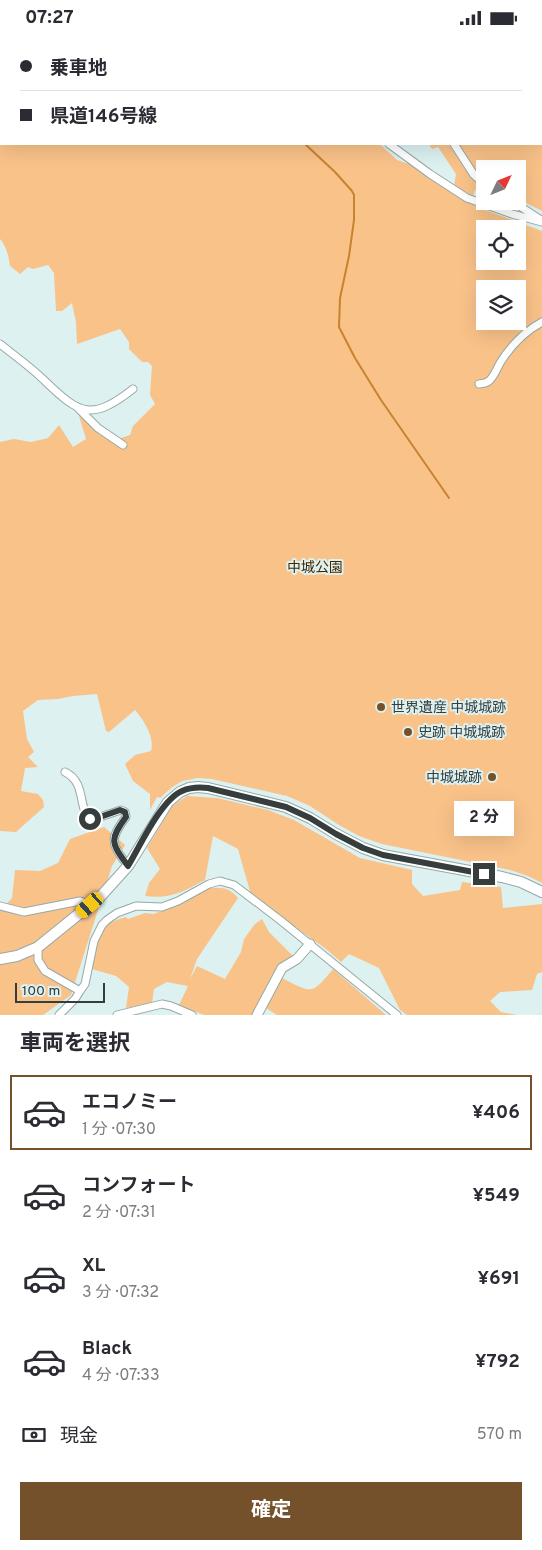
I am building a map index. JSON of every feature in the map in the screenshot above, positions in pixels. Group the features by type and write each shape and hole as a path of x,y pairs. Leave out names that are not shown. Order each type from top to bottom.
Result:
{"main road":[{"path":"0,959 17,956 38,947 90,905 128,866 172,797 180,791 189,788 198,787 286,807 310,818 363,848 383,855 502,877 521,882 542,892"}],"street":[{"path":"390,145 430,175 467,198 512,214 542,221"},
{"path":"455,145 476,177"},
{"path":"526,210 542,221"},
{"path":"479,384 486,383 491,379 518,340 533,326 542,322"},
{"path":"0,344 44,380 59,396 78,407 98,428 124,445"},
{"path":"78,407 91,410 105,408 133,389"},
{"path":"65,772 76,781 83,800 85,815 90,819 120,810 125,812 126,817 117,830 114,841 115,848 128,866"},
{"path":"59,1015 75,999 84,984 94,941 102,925 107,920 117,913 136,906 162,907 220,881 234,885 397,1015"},
{"path":"0,906 24,912 80,901 90,905"},
{"path":"257,1015 282,967 297,959 310,944"},
{"path":"38,947 38,960 45,971 80,991"},
{"path":"117,1015 162,1005 171,1005 192,1015"}],"green space":[{"name":"中城公園","path":"0,145 381,145 397,160 409,164 476,206 476,210 485,210 512,220 476,220 476,270 526,270 526,225 542,231 542,883 510,870 382,844 359,836 310,806 287,796 212,779 198,778 182,781 160,798 157,797 150,810 150,794 133,781 125,764 135,755 151,751 152,746 148,729 135,710 109,732 106,731 97,694 38,700 23,711 27,739 34,752 28,757 38,767 25,768 21,791 38,794 43,800 44,807 16,832 0,831 0,442 14,439 31,442 48,438 59,425 73,447 86,439 79,416 100,435 118,439 130,435 133,426 155,404 150,395 152,366 148,362 142,362 129,349 129,342 120,329 77,344 76,322 72,303 62,311 56,311 54,273 48,265 33,269 28,267 20,274 10,266 7,251 0,239"},
{"path":"430,145 452,145 465,169 476,181 476,190 473,196 454,186 456,174 438,147 432,149"},
{"path":"459,145 542,145 542,211 526,203 526,160 476,160 476,172"},
{"path":"187,796 217,798 268,810 294,820 360,858 412,870 412,884 423,896 460,890 462,882 501,887 503,908 542,904 542,972 537,974 532,990 500,992 490,1001 501,1012 517,1015 407,1015 400,1010 379,968 349,954 341,962 251,895 238,849 213,836 205,880 170,895 145,896 149,883 160,869 147,848 172,806"},
{"path":"104,827 125,845 112,866 71,995 43,1015 0,1015 0,911 12,898 15,870 40,871 58,863 70,839"},
{"path":"208,888 228,890 238,898 197,959 190,979 197,966 225,979 241,952 244,939 255,924 262,919 269,932 295,958 277,966 255,1015 204,1015 179,1005 188,986 167,982 154,989 152,1003 126,1008 129,987 116,976 92,969 96,945 105,926 126,917 128,919 145,913 153,914 177,906"},
{"path":"333,969 386,1015 277,1015 266,1008 282,978 300,987 311,989 320,984"}],"waterway":[{"path":"306,145 335,172 354,195 354,220 340,298 339,327 355,358 381,400 449,498"}],"place":[{"name":"世界遺産 中城城跡","path":"381,707"},
{"name":"史跡 中城城跡","path":"408,732"},
{"name":"中城城跡","path":"492,777"}],"route":[{"path":"90,819 120,810 125,812 126,817 117,830 114,841 115,848 128,866 172,797 180,791 189,788 208,788 286,807 310,818 363,848 383,855 484,874"}]}
